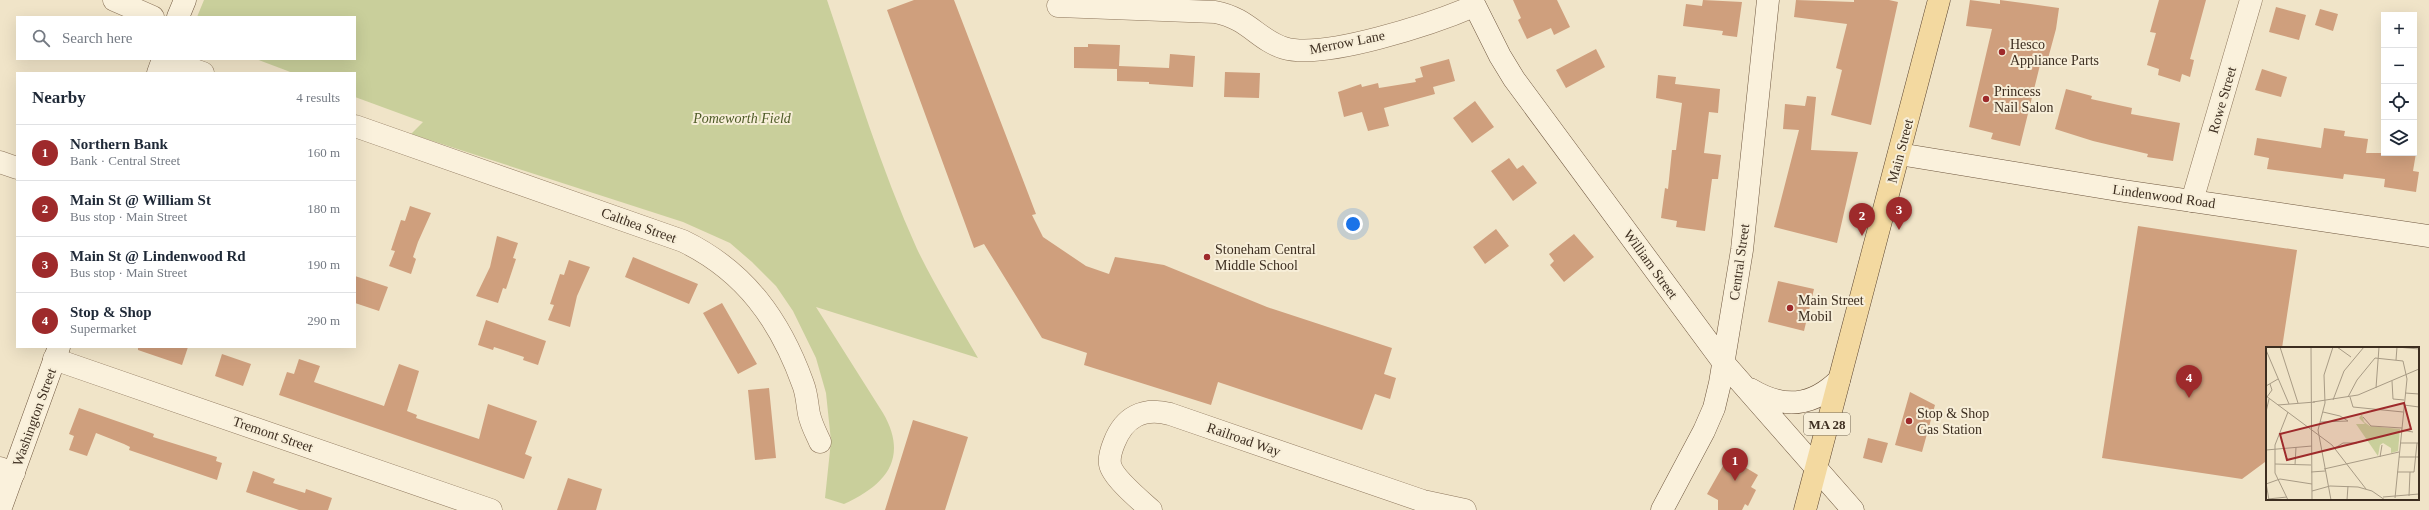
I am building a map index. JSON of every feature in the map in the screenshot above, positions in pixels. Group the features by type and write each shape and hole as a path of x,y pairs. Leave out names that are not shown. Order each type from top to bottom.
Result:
{"main road":[{"name":"Main Street","path":"1805,510 1939,0"}],"street":[{"path":"114,0 151,16"},
{"path":"178,16 185,0"},
{"name":"Central Street","path":"1662,510 1714,408 1742,250 1768,0"},
{"name":"Rowe Street","path":"2192,201 2251,0"},
{"name":"William Street","path":"1473,3 1500,56 1514,79 1723,362 1853,510"},
{"name":"Merrow Lane","path":"1058,6 1215,12 1237,18 1277,45 1303,51 1349,44 1444,19 1473,3"},
{"path":"158,72 163,60"},
{"path":"166,60 200,72"},
{"name":"Calthea Street","path":"356,126 683,241 705,251 731,271 750,290 783,336 804,385 810,418 820,442"},
{"name":"Lindenwood Road","path":"1899,154 2192,201 2429,236"},
{"path":"0,162 16,168"},
{"name":"Washington Street","path":"0,510 7,471 57,353"},
{"name":"Tremont Street","path":"57,353 491,510"},
{"path":"1744,385 1762,396 1773,400 1801,403 1820,396 1839,380"},
{"name":"Railroad Way","path":"1151,510 1116,475 1110,464 1112,447 1120,428 1135,416 1155,412 1170,414 1423,501 1465,510"}],"green space":[{"name":"Pomeworth Field","path":"204,0 827,0 869,126 904,219 931,277 978,358 816,307 883,413 891,429 894,444 893,457 889,468 882,479 871,488 844,504 825,498 831,441 826,393 816,358 793,311 776,286 730,243 683,222 411,134 423,122 356,97 356,72 290,72 259,60 356,60 356,16 197,16"}],"building":[{"path":"914,0 954,0 1036,214 1032,215 1043,237 1086,266 1109,274 1115,257 1164,265 1267,307 1392,348 1384,374 1396,378 1390,399 1375,394 1362,430 1218,382 1211,405 1084,365 1087,353 1042,338 984,244 974,248 887,10"},
{"path":"1513,0 1557,0 1570,27 1554,35 1551,28 1527,39 1518,20 1521,18"},
{"path":"1703,0 1742,2 1737,37 1722,35 1723,31 1683,26 1686,4 1702,6"},
{"path":"1796,0 1854,2 1854,0 1889,0 1898,2 1871,125 1831,115 1842,70 1836,68 1847,24 1794,17"},
{"path":"1970,0 2000,4 2000,0 2059,8 2056,29 2046,66 2040,65 2020,146 1991,139 1993,133 1969,127 1992,29 1966,26"},
{"path":"2159,0 2206,0 2190,59 2194,60 2190,77 2182,74 2180,82 2158,75 2159,69 2147,65 2156,33 2150,32"},
{"path":"2276,7 2306,15 2299,40 2269,32"},
{"path":"2320,9 2338,14 2333,31 2315,25"},
{"path":"1088,44 1120,45 1119,66 1169,68 1170,54 1195,56 1193,87 1149,84 1149,82 1117,81 1117,69 1074,68 1074,47 1088,47"},
{"path":"1596,49 1605,67 1566,88 1556,70"},
{"path":"1449,59 1455,81 1433,87 1435,94 1384,108 1389,126 1368,131 1362,112 1344,117 1338,92 1361,84 1362,87 1378,83 1379,88 1416,82 1415,79 1423,77 1420,67"},
{"path":"2262,69 2287,77 2281,97 2255,90"},
{"path":"1225,72 1260,73 1259,98 1224,97"},
{"path":"1658,75 1676,77 1675,84 1720,89 1718,113 1709,112 1704,153 1721,155 1718,179 1712,179 1705,231 1676,227 1677,221 1661,218 1665,188 1668,189 1672,150 1676,150 1682,103 1656,98"},
{"path":"2066,89 2092,96 2091,99 2132,108 2131,114 2180,123 2173,161 2147,157 2148,154 2093,141 2055,129"},
{"path":"1807,96 1816,97 1811,150 1858,152 1837,243 1774,227 1799,130 1783,129 1785,104 1805,106"},
{"path":"1475,101 1494,127 1472,143 1453,118"},
{"path":"2324,128 2345,131 2344,136 2368,139 2366,153 2381,153 2381,156 2416,156 2413,171 2419,172 2416,192 2384,187 2385,179 2344,174 2343,179 2267,169 2269,158 2254,155 2257,138 2321,148"},
{"path":"1509,158 1517,169 1523,165 1537,183 1513,201 1491,171"},
{"path":"410,206 431,213 413,257 416,259 411,274 389,266 395,251 391,250 401,220 405,221"},
{"path":"2138,226 2297,250 2282,347 2266,347 2265,462 2242,479 2102,458"},
{"path":"1496,229 1509,246 1485,264 1473,247"},
{"path":"1574,234 1594,257 1564,282 1550,265 1554,261 1549,254"},
{"path":"497,236 518,243 513,258 516,259 506,289 503,288 498,303 476,296 490,267"},
{"path":"633,257 698,284 689,304 625,277"},
{"path":"569,260 590,267 577,296 570,327 548,320 554,305 550,304 560,274 564,275"},
{"path":"356,276 388,287 379,311 356,303"},
{"path":"1778,281 1814,289 1804,331 1768,322"},
{"path":"722,303 757,364 738,374 703,313"},
{"path":"486,320 546,341 538,365 523,360 524,357 494,347 493,350 478,345"},
{"path":"138,348 188,348 182,365 138,350"},
{"path":"222,354 251,364 243,386 215,376"},
{"path":"299,359 320,366 314,382 384,406 399,364 419,371 407,411 417,415 416,418 479,439 488,404 537,421 525,454 532,457 524,479 279,395 287,372 294,374"},
{"path":"769,388 776,458 755,460 748,390"},
{"path":"1910,392 1935,405 1922,452 1895,445"},
{"path":"79,408 154,434 153,437 217,457 216,461 222,463 217,480 129,450 130,447 96,433 87,456 69,450 74,436 69,434"},
{"path":"913,420 968,437 945,510 885,510"},
{"path":"1868,438 1888,443 1882,463 1863,458"},
{"path":"1728,457 1758,475 1751,487 1756,490 1748,506 1745,504 1742,510 1718,510 1718,500 1707,494"},
{"path":"253,471 275,479 273,483 305,493 306,489 332,498 328,510 299,510 246,492"},
{"path":"568,478 602,489 596,510 557,510"}],"place":[{"name":"Hesco Appliance Parts","path":"2002,52"},
{"name":"Princess Nail Salon","path":"1986,99"},
{"name":"Main St @ Lindenwood Rd","path":"1899,230"},
{"name":"Main St @ William St","path":"1862,236"},
{"name":"Stoneham Central Middle School","path":"1207,257"},
{"name":"Main Street Mobil","path":"1790,308"},
{"name":"Stop & Shop","path":"2189,398"},
{"name":"Stop & Shop Gas Station","path":"1909,421"},
{"name":"Northern Bank","path":"1735,481"}]}
